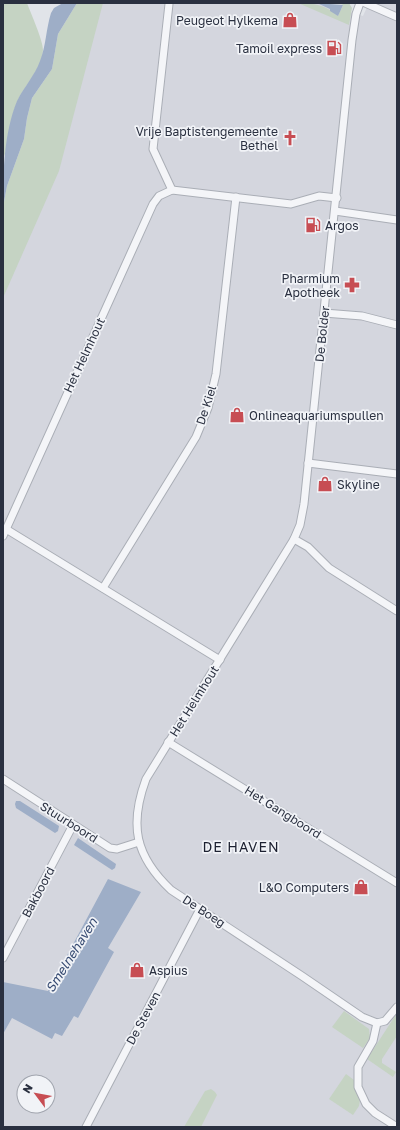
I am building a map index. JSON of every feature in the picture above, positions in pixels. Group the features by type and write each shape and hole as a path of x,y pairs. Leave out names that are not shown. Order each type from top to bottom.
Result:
{"street":[{"name":"De Bolder","path":"294,539 300,525 308,463 337,198 352,40 356,14 360,3"},
{"path":"365,3 397,17"},
{"path":"169,4 153,149 172,190 291,204 319,196 337,198"},
{"name":"Het Helmhout","path":"172,190 159,196 153,204 4,532 104,588 220,660"},
{"name":"De Kiel","path":"104,588 196,437 208,408 216,374 236,197"},
{"path":"335,211 397,220"},
{"path":"324,313 362,316 397,325"},
{"path":"308,463 397,474"},
{"path":"294,539 308,547 329,568 397,611"},
{"name":"Het Helmhout","path":"168,742 294,539"},
{"name":"De Boeg","path":"168,742 146,779 138,800 136,822 139,842 146,860 158,877 171,890 362,1018 377,1023"},
{"name":"Het Gangboord","path":"168,742 397,883"},
{"name":"Stuurboord","path":"3,779 110,848 117,849 139,842"},
{"name":"Bakboord","path":"3,958 73,825"},
{"name":"De Steven","path":"86,1127 200,909"},
{"path":"397,1007 385,1021 377,1023 373,1041 358,1067 358,1087 366,1104 397,1127"}],"shaded area":[{"path":"98,3 321,3 363,16 369,3 397,3 397,1127 3,1127 3,273"}],"green space":[{"path":"3,3 27,3 39,34 43,50 40,64 20,96 14,109 6,152 3,159"},
{"path":"77,3 103,3 59,171 3,298 3,207 7,186 24,139 32,98 52,69 58,34"},
{"path":"298,3 320,5 329,9 338,16 343,5 339,3 349,3 352,8 349,25"},
{"path":"344,1011 369,1029 370,1038 363,1048 332,1027"},
{"path":"397,1013 397,1036 382,1059 382,1063 396,1072 393,1077 367,1059"},
{"path":"346,1074 354,1080 360,1100 359,1106 353,1115 329,1099"},
{"path":"211,1089 217,1095 201,1127 184,1127 205,1091"}],"water":[{"path":"63,3 77,3 58,34 52,69 32,98 24,139 7,186 3,207 5,153 9,126 17,101 40,61 44,49 51,13 54,8"},
{"path":"317,3 343,5 338,16 330,11 330,9"},
{"path":"16,801 20,801 59,826 58,831 55,833 16,808"},
{"path":"78,838 116,864 115,868 112,870 74,845"},
{"name":"Smelnehaven","path":"108,879 141,892 108,948 114,952 78,1018 74,1016 62,1036 55,1033 52,1039 12,1018 3,1034 3,982 48,991"}],"place":[{"name":"Peugeot Hylkema","path":"290,20"},
{"name":"Tamoil express","path":"334,48"},
{"name":"Vrije Baptistengemeente Bethel","path":"290,138"},
{"name":"Argos","path":"313,225"},
{"name":"Pharmium Apotheek","path":"352,285"},
{"name":"Onlineaquariumspullen","path":"237,415"},
{"name":"Skyline","path":"325,484"},
{"name":"L&O Computers","path":"361,887"},
{"name":"Aspius","path":"137,970"}],"district":[{"name":"DE HAVEN","path":"241,846"}]}
